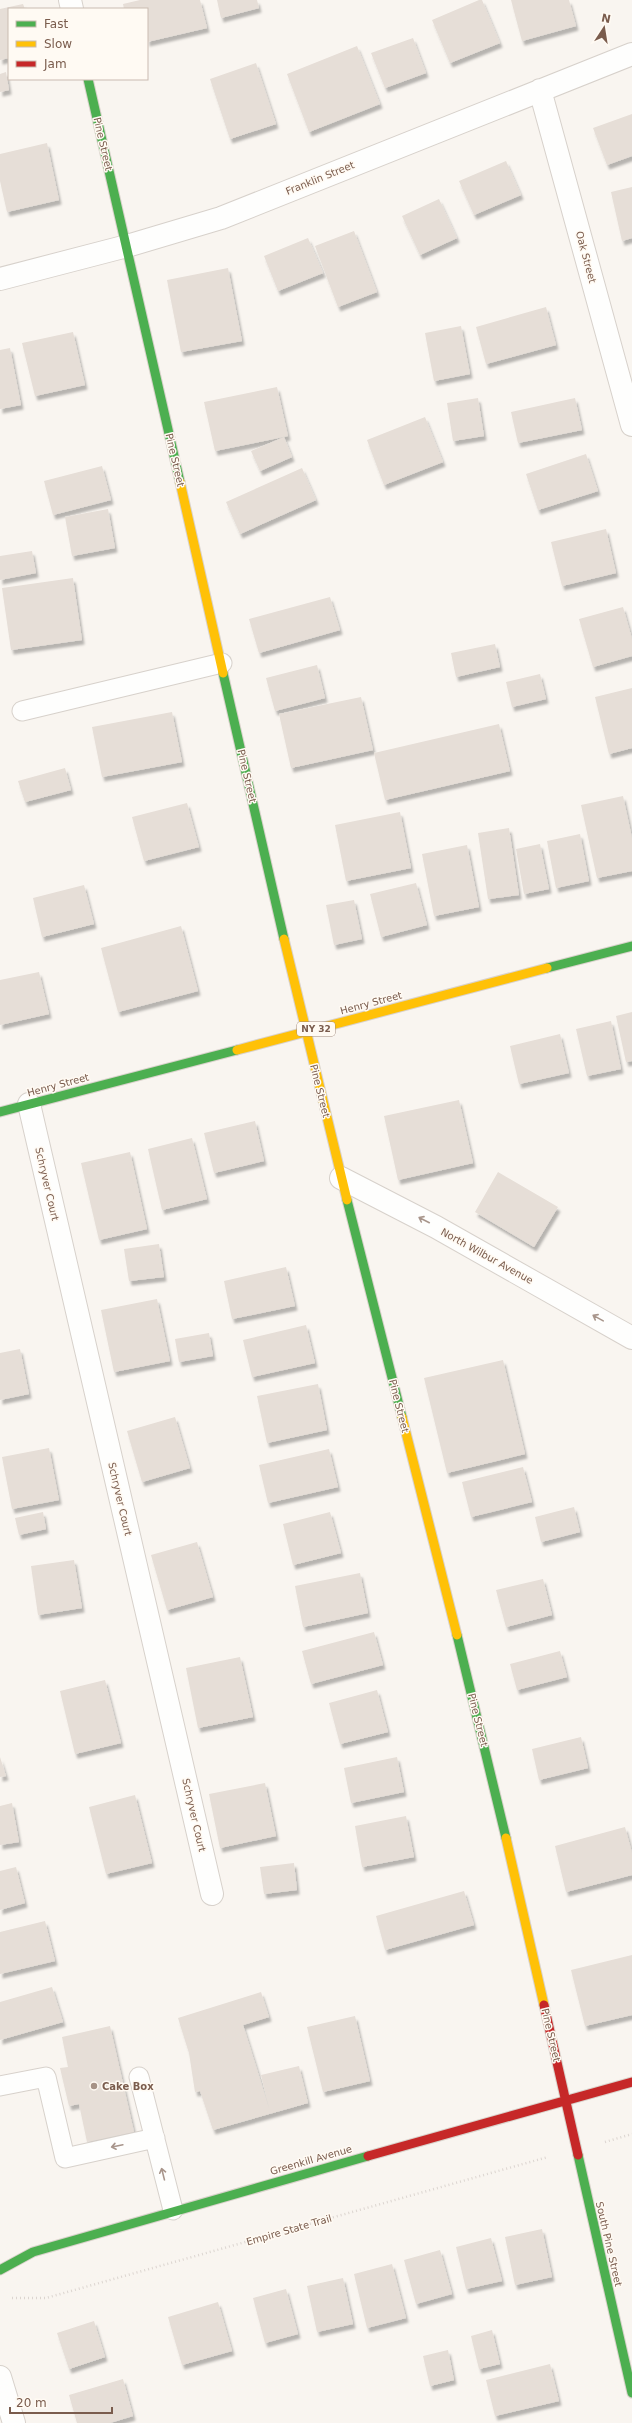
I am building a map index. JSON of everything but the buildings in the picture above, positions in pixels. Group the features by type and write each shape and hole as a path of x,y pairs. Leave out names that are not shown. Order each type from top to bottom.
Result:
{"street":[{"name":"Franklin Street","path":"0,279 127,246 221,218 632,54"},
{"name":"Pine Street","path":"88,80 305,1032 498,1796 566,2100"},
{"name":"Oak Street","path":"540,90 632,425"},
{"name":"Henry Street","path":"0,1112 632,946"},
{"name":"Schryver Court","path":"28,1104 212,1894"},
{"name":"North Wilbur Avenue","path":"341,1178 436,1227 632,1338"},
{"name":"Greenkill Avenue","path":"0,2270 33,2252 173,2210 632,2082"},
{"name":"South Pine Street","path":"566,2100 632,2393"},
{"path":"0,2377 14,2423"}],"lane":[{"path":"22,711 222,664"},
{"path":"0,2086 46,2077 65,2158 155,2138"},
{"path":"139,2077 173,2210"}],"path":[{"name":"Empire State Trail","path":"8,2298 46,2298 577,2150"}],"traffic: fast":[{"path":"88,80 180,482"},
{"path":"223,673 284,939"},
{"path":"547,968 632,946"},
{"path":"0,1112 237,1050"},
{"path":"347,1200 402,1417"},
{"path":"457,1635 506,1838"},
{"path":"578,2155 632,2393"},
{"path":"0,2270 33,2252 368,2156"}],"traffic: slow":[{"path":"180,482 223,673"},
{"path":"284,939 347,1200"},
{"path":"237,1050 547,968"},
{"path":"402,1417 457,1635"},
{"path":"506,1838 544,2005"}],"traffic: jam":[{"path":"544,2005 578,2155"},
{"path":"368,2156 632,2082"}],"place":[{"name":"Cake Box","path":"94,2086"}]}
